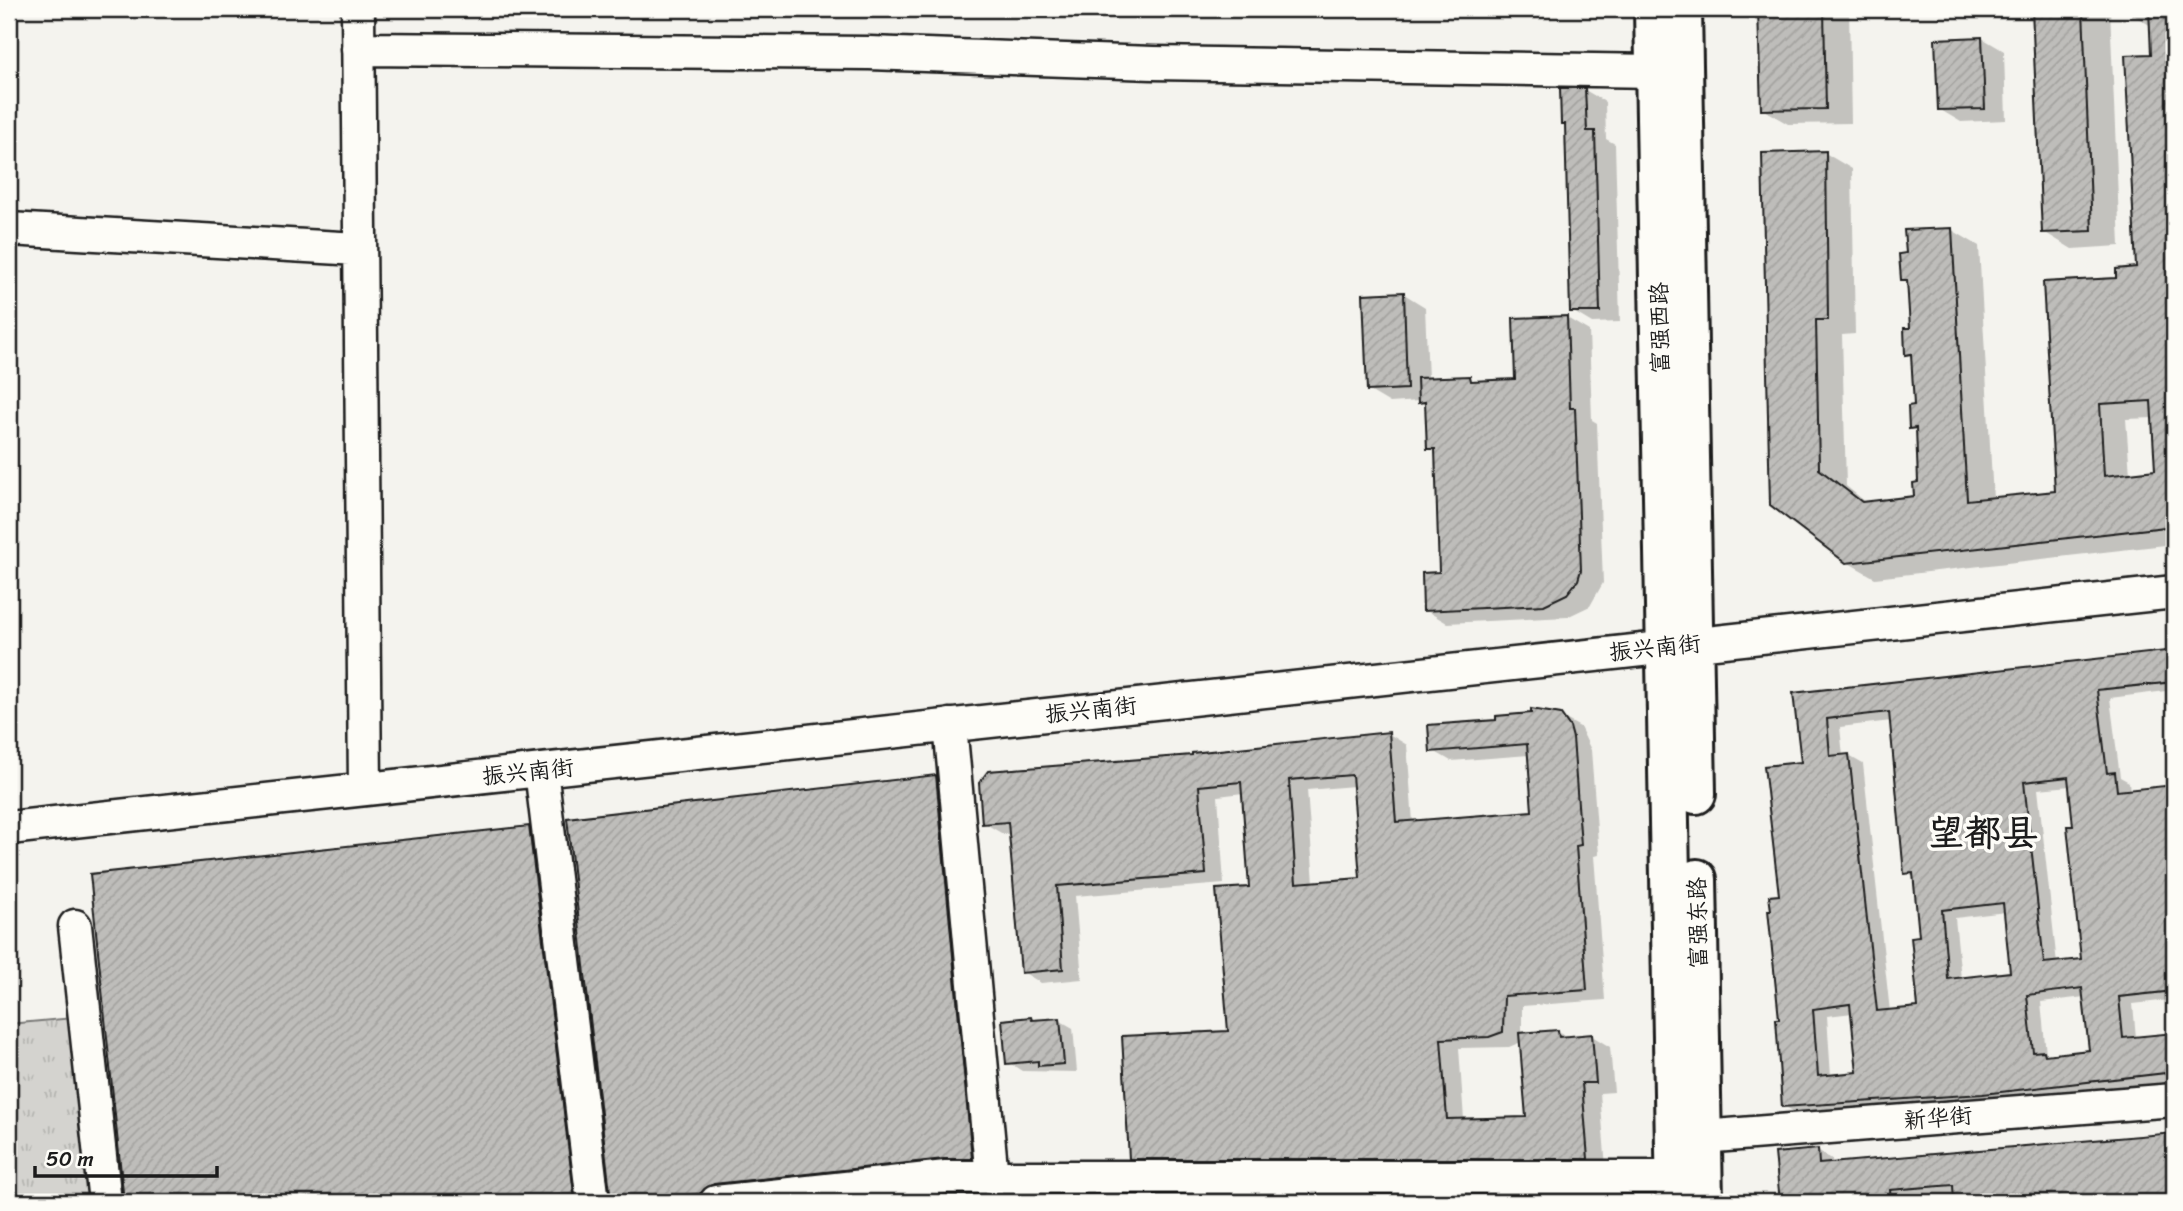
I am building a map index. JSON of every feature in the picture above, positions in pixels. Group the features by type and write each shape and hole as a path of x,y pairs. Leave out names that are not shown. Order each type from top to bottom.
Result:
{"main road":[{"name":"富强西路","path":"1654,9 1680,645"},
{"name":"富强西路","path":"1680,645 1682,9"},
{"name":"富强东路","path":"1680,645 1703,1202"},
{"name":"富强东路","path":"1676,1189 1680,645"}],"street":[{"path":"358,9 358,249 365,789"},
{"path":"358,48 869,53 1153,63 1656,71"},
{"path":"9,229 358,249"},
{"name":"振兴南街","path":"9,828 2174,592"},
{"path":"950,725 992,1178"},
{"path":"541,770 593,1202"},
{"path":"75,926 105,1202"},
{"name":"新华街","path":"1702,1137 2174,1100"},
{"path":"716,1202 946,1177 1199,1175 1676,1189"}],"green space":[{"path":"73,1018 92,1202 9,1202 9,1024"}],"building":[{"path":"1758,9 1824,9 1826,109 1761,110"},
{"path":"2032,9 2083,9 2092,231 2042,233"},
{"path":"2149,9 2174,9 2174,526 1846,563 1770,505 1762,153 1826,151 1828,320 1816,320 1819,469 1862,502 1914,496 1913,483 1918,482 1916,428 1909,429 1908,406 1914,405 1911,354 1905,355 1904,328 1910,328 1907,280 1901,280 1899,254 1906,253 1904,230 1952,228 1967,500 2055,491 2043,282 2116,278 2116,269 2136,267 2125,55 2151,54","holes":["2151,401 2155,470 2104,476 2100,404"]},
{"path":"1982,37 1985,109 1938,110 1935,39"},
{"path":"1560,88 1585,88 1587,131 1595,131 1600,312 1570,312 1565,124 1561,124"},
{"path":"1404,292 1407,389 1367,391 1363,294"},
{"path":"1567,316 1570,408 1575,408 1581,570 1578,580 1567,594 1544,605 1423,611 1422,573 1439,572 1435,449 1427,449 1425,402 1418,403 1417,378 1470,376 1471,381 1515,379 1513,318"},
{"path":"2174,650 2174,682 2097,690 2107,773 2115,772 2117,791 2174,785 2174,991 2119,997 2123,1038 2174,1033 2174,1072 1983,1094 1782,1107 1776,1019 1779,1019 1768,910 1771,910 1769,896 1779,895 1764,766 1801,762 1793,693","holes":["1889,712 1904,874 1913,873 1919,936 1911,937 1918,1007 1877,1011 1849,754 1830,756 1827,719","2068,777 2073,826 2067,826 2081,959 2044,963 2024,782","2003,903 2010,972 1948,979 1942,910","2082,988 2089,1050 2045,1055 2044,1051 2033,1052 2027,995","1850,1004 1857,1072 1818,1076 1813,1009"]},
{"path":"1531,709 1561,714 1570,727 1573,738 1581,845 1576,846 1587,990 1504,996 1503,1032 1489,1037 1441,1039 1447,1119 1526,1117 1519,1033 1558,1030 1559,1037 1592,1034 1596,1083 1582,1083 1588,1159 1129,1159 1122,1036 1228,1031 1216,889 1249,887 1241,782 1199,786 1206,874 1057,886 1063,969 1021,973 1008,822 982,824 979,783 988,771 1192,755 1389,732 1396,822 1532,811 1527,744 1430,752 1428,725 1496,720 1496,716 1531,713","holes":["1352,775 1360,878 1296,883 1289,780"]},
{"path":"936,775 972,1159 944,1159 714,1184 699,1194 611,1201 567,818"},
{"path":"529,826 575,1202 124,1202 90,874"},
{"path":"1031,1017 1032,1020 1060,1018 1064,1064 1038,1066 1038,1061 1006,1064 1002,1020"},
{"path":"2174,1133 2174,1202 1954,1202 1953,1185 1890,1190 1891,1202 1780,1202 1775,1153 1818,1149 1819,1164"},
{"path":"947,1195 980,1195 980,1202 884,1202"},
{"path":"1201,1195 1231,1195 1232,1202 1202,1202"},
{"path":"1278,1195 1314,1195 1314,1202 1278,1202"},
{"path":"1356,1195 1444,1195 1445,1202 1356,1202"},
{"path":"1543,1195 1588,1195 1588,1202 1543,1200"}],"district":[{"name":"望都县","path":"1983,832"}]}
